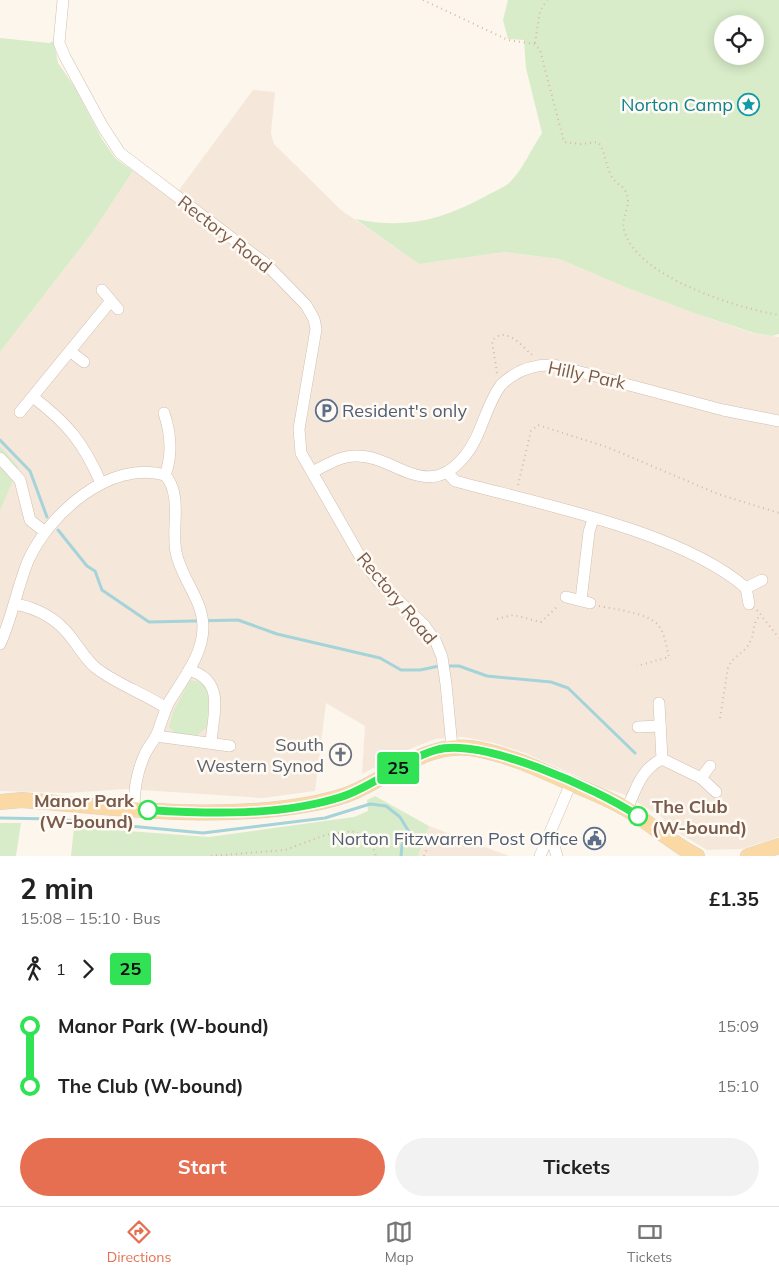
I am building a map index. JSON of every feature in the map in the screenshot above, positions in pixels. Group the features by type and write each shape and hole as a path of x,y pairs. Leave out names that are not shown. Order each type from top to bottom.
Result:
{"main road":[{"path":"0,802 22,800 134,810 226,812 315,803 356,791 419,756 452,747 493,753 534,766 627,809 685,850 697,856"},
{"path":"748,856 779,846"}],"street":[{"name":"Rectory Road","path":"63,0 59,43 64,57 103,127 120,153 266,264 306,305 314,319 316,329 299,429 301,453 361,558 378,581 424,625 436,642 445,677 452,747"},
{"path":"20,412 70,352 114,305 102,290"},
{"path":"70,352 84,362"},
{"name":"Hilly Park","path":"447,472 469,451 496,392 503,382 524,369 537,366 554,365 723,410 779,421"},
{"path":"33,397 60,418 71,430 94,466 101,483"},
{"path":"164,413 170,431 170,463 166,475"},
{"path":"312,472 345,457 356,455 418,476 434,476 447,472 455,481 648,536 695,556 733,577 746,588 750,604"},
{"path":"0,458 20,480 30,520 45,532"},
{"path":"0,644 28,562 45,532 84,493 101,483 142,473 156,472 166,475 171,481 175,499 176,553 203,612 202,643 189,670 166,708 156,736 145,753 139,770 134,810"},
{"path":"566,597 585,602 589,532 593,519"},
{"path":"746,588 762,580"},
{"path":"15,604 50,617 70,635 94,667 108,677 166,708"},
{"path":"189,670 209,680 214,690 211,743"},
{"path":"659,703 662,759"},
{"path":"638,726 660,726"},
{"path":"156,736 230,746"},
{"path":"662,759 701,778 716,792"},
{"path":"627,809 642,774 652,764 662,759"},
{"path":"701,778 710,766"},
{"path":"540,856 572,783"},
{"path":"546,841 554,846 557,856"}],"path":[{"path":"423,0 508,40 534,44 540,50 564,142 581,144 598,142 604,149 612,177 624,187 628,199 624,230 631,245 655,269 682,285 758,312 779,316"},
{"path":"534,44 540,11 547,0"},
{"path":"503,382 497,374 492,341 498,335 502,334 511,337 535,356 537,366"},
{"path":"516,497 531,431 538,425 607,447 718,494 779,513"},
{"path":"497,619 513,615 540,622 566,597"},
{"path":"585,602 643,617 658,625 663,634 669,657 637,666"},
{"path":"750,604 779,638"},
{"path":"720,718 731,660 744,650 751,640 755,620 761,615"},
{"path":"211,856 285,850 325,835 352,831 370,839 376,856"},
{"path":"424,856 433,832"}],"shaded area":[{"path":"253,90 275,92 271,133 274,144 341,210 419,264 505,252 559,259 694,313 752,333 779,337 779,837 742,849 707,850 669,827 662,817 623,794 601,787 525,753 494,743 463,737 435,739 410,749 362,774 365,726 326,703 315,791 263,798 126,789 67,793 0,791 0,511 19,467 0,446 0,352 92,233 139,162 179,190"},
{"path":"429,826 509,856 418,856"}],"green space":[{"path":"508,0 779,0 779,334 772,336 754,333 694,313 559,259 505,252 419,264 355,219 390,223 421,221 468,205 510,182 519,171 542,133 526,68 524,40 508,39 503,20"},
{"path":"0,38 49,43 54,41 58,63 74,86 102,139 115,158 133,171 92,233 0,352"},
{"path":"0,446 19,467 0,511"},
{"path":"190,680 203,683 209,691 207,727 195,737 175,733 169,727 173,712"},
{"path":"375,796 429,826 418,856 71,856 74,827 209,837 354,817 368,811 367,800"},
{"path":"0,823 21,823 16,856 0,856"}],"waterway":[{"path":"0,440 30,471 47,517"},
{"path":"58,530 87,566 95,571 102,590 149,622 238,620 277,634 380,658 401,670 420,670 439,666"},
{"path":"449,666 459,666 487,676 551,682 568,688 635,753"},
{"path":"0,818 56,819 203,833 325,818 370,804 386,806 400,817 409,832 402,845 401,856"}],"bus line":[{"name":"25","path":"148,810 226,812 264,810 315,803 356,791 419,756 452,747 471,748 493,753 534,766 596,794 638,816"}],"place":[{"name":"Norton Camp","path":"749,104"},
{"name":"Resident's only","path":"326,410"},
{"name":"South Western Synod","path":"340,754"},
{"name":"Manor Park (W-bound)","path":"148,810"},
{"name":"The Club (W-bound)","path":"638,816"},
{"name":"Norton Fitzwarren Post Office","path":"594,838"}]}
